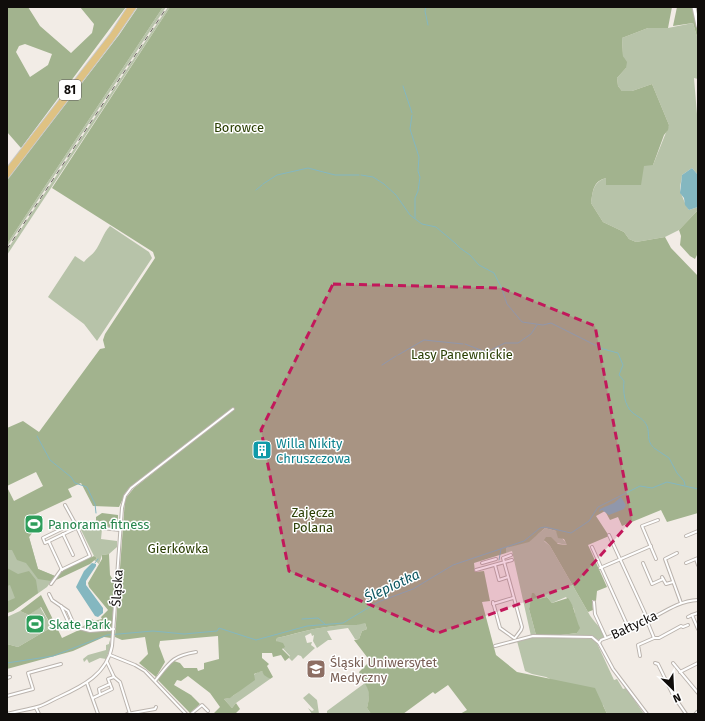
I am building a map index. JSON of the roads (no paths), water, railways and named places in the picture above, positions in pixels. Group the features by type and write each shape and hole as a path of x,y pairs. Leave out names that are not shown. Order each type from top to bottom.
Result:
{"main road":[{"name":"81","path":"7,171 112,34 130,7"},
{"name":"81","path":"7,176 108,44 134,7"}],"street":[{"path":"694,7 698,26"},
{"name":"Śląska","path":"7,714 36,708 87,683 107,662 110,655 114,632 122,504 127,493 233,409"},
{"path":"52,584 61,570 90,556 65,505"},
{"path":"656,559 642,526 658,520"},
{"path":"74,523 42,538 45,543 76,526 120,530"},
{"path":"686,536 698,531"},
{"path":"63,534 73,555"},
{"path":"609,535 621,559 654,638"},
{"path":"49,541 61,570"},
{"path":"600,568 651,546"},
{"path":"592,547 600,568 629,629"},
{"path":"678,553 665,559 681,602"},
{"path":"511,555 503,558 522,627 515,639 500,628 493,603 514,598"},
{"path":"482,563 496,559"},
{"path":"686,563 697,559 698,565"},
{"path":"476,570 512,560"},
{"path":"485,562 487,567"},
{"path":"643,563 652,584 662,578 666,587"},
{"path":"495,565 499,580 508,577"},
{"path":"665,583 673,582"},
{"path":"49,594 52,600 68,611 75,627"},
{"name":"Bałtycka","path":"495,646 515,639 535,636 592,637 599,643 606,638 648,621 681,602 698,600"},
{"path":"594,602 595,614 606,638"},
{"path":"61,606 71,628 75,627 90,631 114,629"},
{"path":"688,617 698,613"},
{"path":"692,615 698,629"},
{"name":"Bałtycka","path":"640,656 637,647 638,645 654,638 659,638 681,626 683,627 688,625"},
{"path":"599,643 613,669 647,714"},
{"path":"154,681 164,668 177,656 196,652"},
{"path":"110,655 138,666 186,714"},
{"path":"107,662 114,677 120,682 129,714 147,712 155,709 156,707"},
{"path":"655,663 658,664 672,695 686,714"},
{"path":"673,663 698,693"},
{"path":"680,672 698,663"},
{"path":"7,696 33,689 28,673 61,664"},
{"path":"93,698 112,689 108,679 114,677"},
{"path":"87,683 98,714"},
{"path":"100,694 99,689 110,684"},
{"path":"191,714 203,704 208,711"},
{"path":"36,708 39,714"}],"water":[{"path":"692,168 698,175 698,207 689,210 680,193 682,175"},
{"path":"621,497 626,505 624,509 609,515 602,510 599,512 600,509 614,503"},
{"path":"92,563 96,564 96,566 86,581 86,585 103,608 103,613 98,617 95,616 76,587 84,571"}],"waterway":[{"path":"426,7 425,11 428,25"},
{"path":"403,86 412,113"},
{"path":"412,115 410,129 419,157 418,171 420,177 418,191 415,198 415,218"},
{"path":"263,184 277,175 308,168 335,175 359,175"},
{"path":"361,175 373,177 384,184 396,195 410,215 422,224 436,227 470,255 479,265 494,273 507,304 522,322 543,325 551,323 603,349 618,353 623,365 619,375 624,381 624,394 626,402 630,410 646,424 649,439 653,447"},
{"path":"256,190 262,185"},
{"path":"471,354 478,349 487,352 505,343 518,343 531,334 537,325"},
{"path":"398,355 424,340 463,344"},
{"path":"465,344 478,349"},
{"path":"466,356 470,354"},
{"path":"382,365 396,356"},
{"path":"37,436 50,460 71,477 75,483 87,487 95,504 96,513"},
{"path":"654,448 669,458 685,485"},
{"name":"Ślepiotka","path":"7,663 53,656 107,635 153,631 184,634 217,631 219,628 256,640 307,626 343,623 378,602 413,589 453,565 524,541 540,528 545,527 571,533 589,521 598,507 640,486 652,488 667,482 698,489"},
{"path":"499,560 501,549"},
{"path":"95,563 98,559"},
{"path":"302,619 318,618 326,625"}],"railway":[{"path":"7,249 167,7"}],"place":[{"name":"Willa Nikity Chruszczowa","path":"262,450"},
{"name":"Panorama fitness","path":"34,524"},
{"name":"Skate Park","path":"35,624"},
{"name":"Śląski Uniwersytet Medyczny","path":"316,669"}],"park label":[{"name":"Borowce","path":"239,127"},
{"name":"Lasy Panewnickie","path":"462,354"},
{"name":"Zajęcza Polana","path":"313,520"},
{"name":"Gierkówka","path":"178,548"}]}
